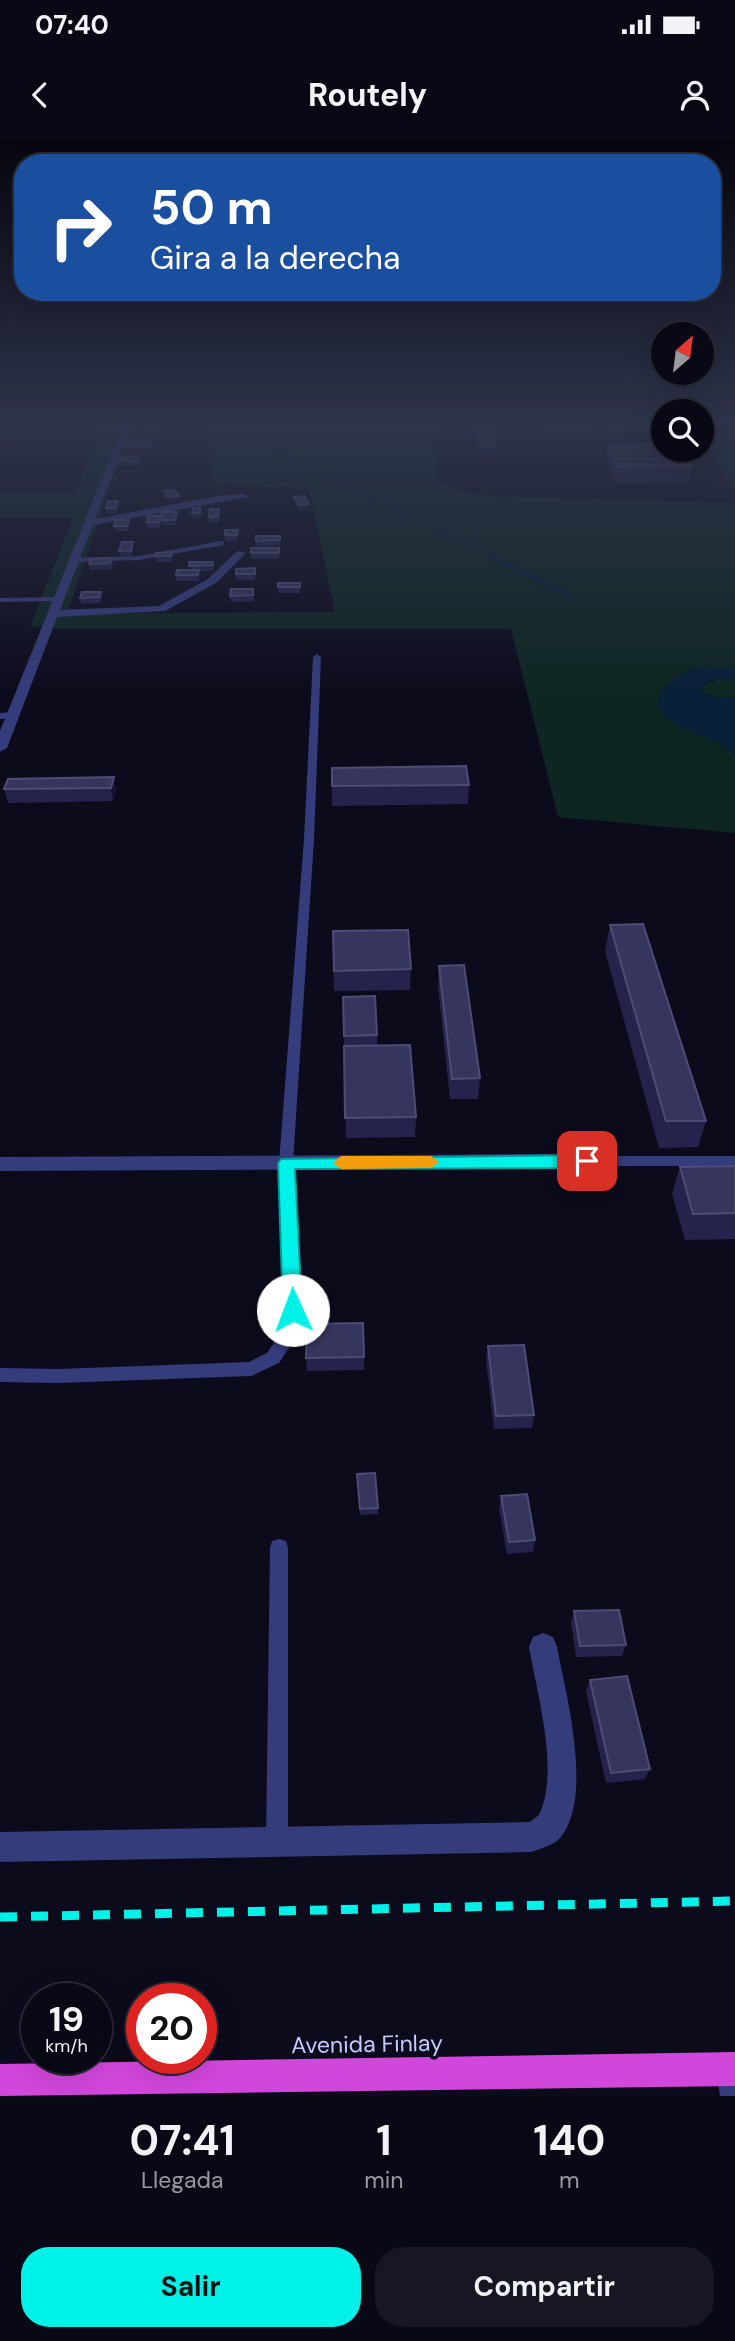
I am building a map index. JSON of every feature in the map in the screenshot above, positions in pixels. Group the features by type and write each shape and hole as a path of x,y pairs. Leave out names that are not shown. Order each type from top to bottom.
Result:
{"highway":[{"name":"Avenida Finlay","path":"18,2086 732,2078"}],"street":[{"path":"0,748 92,515"},
{"path":"89,523 130,515"},
{"path":"53,614 161,609 212,581 241,553"},
{"path":"0,1164 563,1161"},
{"path":"0,1847 531,1837 549,1827 559,1803 561,1760 543,1647"}],"lane":[{"path":"74,560 139,558 221,543"},
{"path":"0,600 59,599"},
{"path":"0,1375 59,1376 251,1369 273,1358 287,1338 293,1310 286,1163 309,839 317,657"},
{"path":"0,716 13,715"},
{"path":"563,1161 735,1161"},
{"path":"277,1842 279,1548"}],"green space":[{"path":"0,515 100,515 67,614 335,612 315,515 735,515 735,667 693,668 666,686 678,726 718,742 735,756 735,833 558,817 511,629 59,629 30,626 73,518 0,518"},
{"path":"723,677 735,681 735,697 716,698 700,691 704,685"}],"water":[{"path":"705,667 735,667 735,681 715,679 700,691 716,698 735,697 735,756 716,742 673,723 657,705 664,690 675,678"}],"building":[{"path":"162,515 176,515 175,520 161,520"},
{"path":"148,516 160,516 159,522 146,522"},
{"path":"116,520 129,520 127,526 114,526"},
{"path":"225,530 238,530 237,535 225,535"},
{"path":"256,536 280,536 280,540 256,541"},
{"path":"122,542 133,542 131,551 119,551"},
{"path":"251,548 279,548 279,553 251,553"},
{"path":"172,552 171,556 155,556 156,553"},
{"path":"112,558 110,563 89,564 91,559"},
{"path":"189,562 213,562 213,565 189,566"},
{"path":"255,568 255,574 236,574 236,569"},
{"path":"177,570 199,570 198,575 176,575"},
{"path":"278,583 300,583 300,587 278,587"},
{"path":"231,589 253,589 253,595 230,596"},
{"path":"82,592 101,592 99,597 80,598"},
{"path":"466,766 469,785 332,786 332,768"},
{"path":"114,777 111,788 4,789 8,779"},
{"path":"643,924 706,1121 666,1121 610,925"},
{"path":"408,930 411,969 334,971 333,931"},
{"path":"464,965 480,1078 452,1079 439,966"},
{"path":"375,996 377,1035 344,1036 343,997"},
{"path":"410,1045 416,1117 345,1118 344,1046"},
{"path":"735,1166 735,1213 693,1214 680,1167"},
{"path":"363,1323 364,1357 306,1358 307,1324"},
{"path":"524,1345 534,1415 496,1416 488,1346"},
{"path":"375,1473 378,1508 360,1509 357,1474"},
{"path":"527,1494 535,1540 509,1542 501,1496"},
{"path":"619,1610 626,1645 580,1646 574,1611"},
{"path":"627,1676 650,1769 611,1773 590,1680"}],"waterway":[{"path":"409,515 511,567"},
{"path":"508,565 572,597"}],"railway":[{"path":"0,1917 735,1901"}],"slow traffic":[{"path":"341,1163 431,1162"}],"route":[{"path":"293,1310 286,1163 587,1161"}]}
